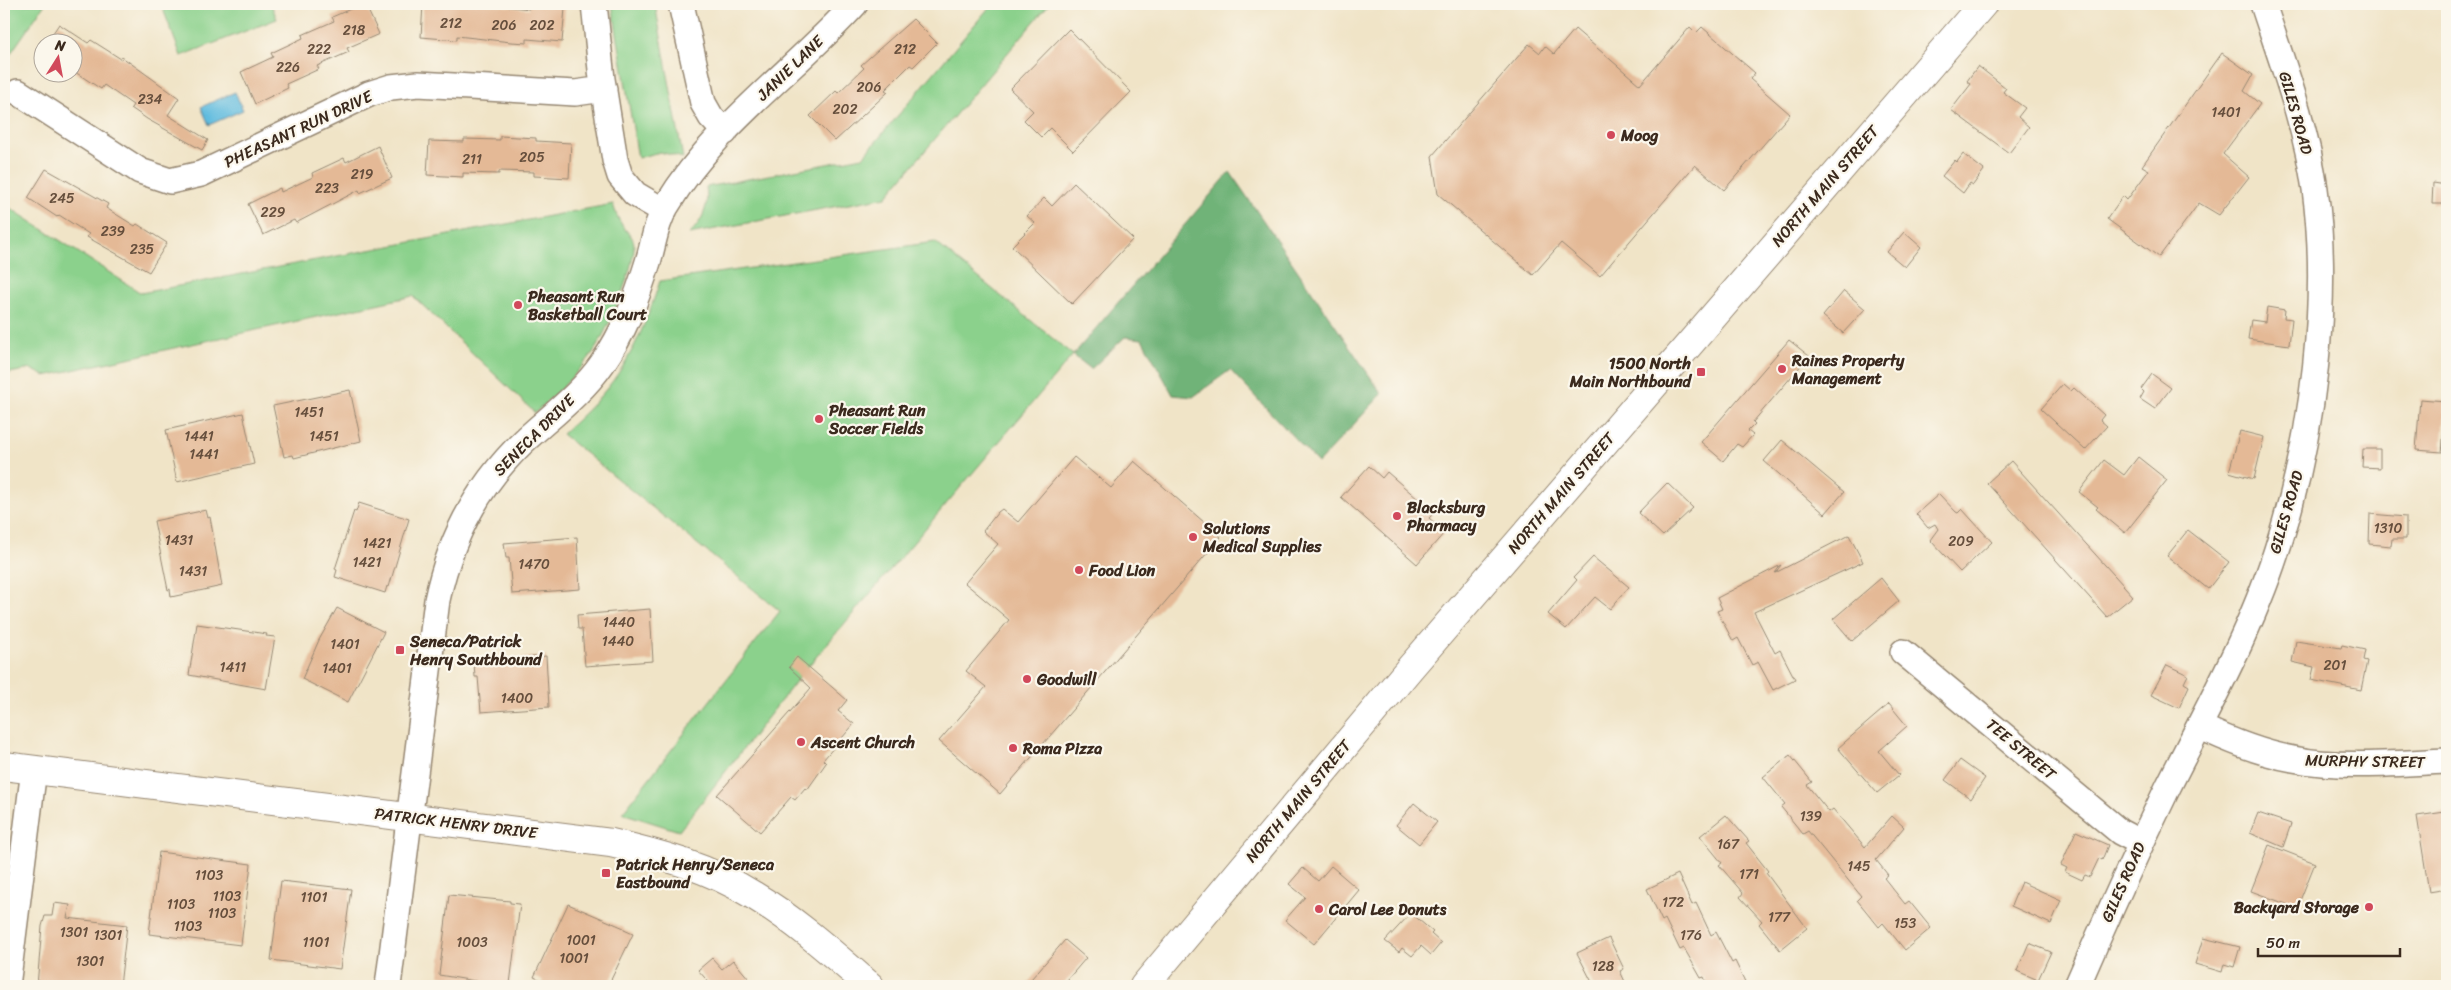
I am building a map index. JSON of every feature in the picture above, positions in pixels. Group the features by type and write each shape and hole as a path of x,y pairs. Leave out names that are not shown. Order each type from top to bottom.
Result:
{"main road":[{"name":"NORTH MAIN STREET","path":"1144,986 1410,668 1854,150 1971,8"},
{"name":"PATRICK HENRY DRIVE","path":"4,766 610,843 670,858 753,895 787,918 856,982"}],"street":[{"path":"594,4 604,89 615,160 620,176 635,194 664,211"},
{"path":"681,4 703,103 711,117 724,132"},
{"name":"JANIE LANE","path":"664,211 681,184 724,132 855,4"},
{"name":"GILES ROAD","path":"2077,986 2140,843 2199,726 2254,608 2280,542 2300,466 2317,349 2320,254 2314,186 2298,114 2263,4"},
{"name":"PHEASANT RUN DRIVE","path":"18,92 140,172 170,180 201,174 369,94 391,87 418,84 575,93 604,89"},
{"name":"SENECA DRIVE","path":"388,986 437,600 452,544 471,506 496,471 519,446 586,383 614,345 638,295 658,225 664,211"},
{"name":"TEE STREET","path":"1903,652 2120,832 2140,843"},
{"name":"MURPHY STREET","path":"2199,726 2234,743 2294,759 2335,763 2447,761"},
{"path":"7,986 34,769"}],"green space":[{"path":"4,4 45,4 4,63"},
{"path":"176,4 271,4 277,19 181,56 163,9"},
{"path":"612,4 655,4 683,158 660,152 638,158"},
{"path":"992,4 1049,4 886,197 689,234 698,224 704,213 707,201 706,187 863,157"},
{"path":"1230,172 1382,394 1318,463 1230,370 1193,397 1173,395 1142,339 1125,337 1091,369 1073,355"},
{"path":"4,204 141,293 613,204 621,223 631,236 634,244 625,285 603,336 589,358 570,380 535,413 413,296 45,376 31,369 4,374"},
{"path":"935,242 1073,355 805,670 679,831 622,813 780,611 562,434 598,399 622,368 644,326 660,281"}],"water":[{"path":"235,92 243,110 209,125 201,107"}],"building":[{"path":"365,4 379,34 347,48 349,52 317,66 319,69 286,84 288,88 255,104 241,72 273,57 271,53 303,38 302,35 334,21 332,17"},
{"path":"423,4 486,4 529,9 529,5 565,8 562,42 527,39 527,43 457,36 457,40 421,37"},
{"path":"913,19 937,43 913,67 910,65 885,90 888,92 835,141 810,116 836,91 838,93 864,68 861,65"},
{"path":"59,24 71,32 54,32"},
{"name":"Moog","path":"1690,27 1696,33 1702,27 1755,73 1750,79 1790,114 1724,190 1695,165 1600,276 1561,243 1533,275 1438,194 1432,156 1529,44 1540,53 1545,46 1554,54 1575,29 1640,85"},
{"path":"1069,29 1131,92 1073,151 1050,128 1041,137 1024,120 1033,111 1010,89"},
{"path":"82,39 88,43 91,40 121,59 122,57 179,98 168,115 208,140 202,150 147,119 131,108 133,105 104,85 101,89 82,77"},
{"path":"2222,53 2253,75 2244,91 2260,104 2223,154 2249,177 2219,215 2199,203 2159,257 2107,219 2123,196 2127,200 2149,170 2142,166"},
{"path":"1978,66 2006,88 2003,92 2025,108 2018,117 2029,127 2009,153 1951,110 1971,84 1967,81"},
{"path":"500,136 536,138 536,141 571,143 569,178 534,176 534,172 499,171 499,174 463,173 463,177 427,175 429,141 464,142 464,139 500,140"},
{"path":"378,146 392,178 360,193 359,190 296,223 294,220 263,235 248,204 280,188 281,192 313,177 312,173 344,158 346,162"},
{"path":"1963,154 1984,170 1973,185 1970,183 1963,193 1942,176 1955,160 1957,162"},
{"path":"46,169 108,204 106,208 135,226 137,224 167,243 149,272 87,237 89,234 59,215 57,217 28,198"},
{"path":"1074,183 1133,239 1072,304 1012,246 1035,223 1027,216 1044,198 1052,206"},
{"path":"2433,183 2447,185 2447,204 2432,204"},
{"path":"1904,232 1921,247 1905,267 1887,252"},
{"path":"1844,291 1865,309 1843,333 1823,316"},
{"path":"2267,307 2285,310 2284,318 2292,319 2289,345 2248,339 2251,320 2265,322"},
{"path":"1789,340 1809,356 1753,422 1755,424 1748,431 1753,435 1742,447 1737,444 1723,461 1701,442"},
{"path":"2152,374 2171,388 2155,409 2140,399 2144,392 2141,389"},
{"path":"2063,384 2071,391 2074,388 2104,415 2100,420 2107,426 2085,450 2041,409"},
{"path":"350,390 361,441 294,458 293,455 284,457 273,406"},
{"path":"2420,399 2446,401 2442,452 2416,450"},
{"path":"243,413 254,464 177,482 166,430"},
{"path":"2240,431 2264,437 2254,479 2229,472"},
{"path":"1782,440 1844,492 1825,514 1764,461"},
{"path":"2363,449 2380,449 2380,468 2362,467"},
{"name":"Food Lion","path":"1074,457 1111,488 1134,461 1221,537 1000,794 939,741 986,687 966,671 1009,620 965,583 998,544 983,531 998,512 1002,509 1018,522"},
{"path":"2138,457 2167,480 2125,533 2079,492 2104,460 2124,475"},
{"path":"2011,461 2133,596 2107,617 1987,483"},
{"name":"Blacksburg Pharmacy","path":"1369,466 1382,478 1387,472 1434,513 1429,518 1445,532 1417,564 1341,497"},
{"path":"1667,483 1693,508 1663,536 1638,513"},
{"path":"1939,494 1956,512 1958,513 1962,509 1992,542 1960,572 1930,540 1938,529 1935,524 1928,528 1916,514"},
{"path":"359,503 409,519 389,587 387,586 385,593 335,577 337,570 335,569 354,511 356,512"},
{"path":"206,510 208,518 210,517 222,586 171,597 154,521"},
{"path":"2370,514 2406,517 2406,539 2392,539 2391,546 2369,544"},
{"path":"2188,530 2229,562 2208,589 2167,556"},
{"path":"1849,535 1863,562 1754,612 1775,653 1780,650 1795,679 1773,690 1758,662 1752,665 1738,638 1733,641 1717,611 1722,609 1717,598 1781,565 1775,573"},
{"path":"577,537 580,589 512,594 509,558 506,558 504,543"},
{"path":"1593,557 1629,587 1610,609 1595,597 1566,629 1548,614 1577,580 1574,577"},
{"path":"1881,578 1899,601 1852,641 1833,619"},
{"path":"337,608 384,632 348,702 302,679 319,640"},
{"path":"650,609 653,661 585,666 582,629 578,629 577,615"},
{"path":"197,624 267,634 266,636 275,637 266,689 189,675"},
{"path":"2296,641 2341,648 2342,645 2365,650 2363,660 2367,661 2361,690 2311,680 2314,667 2292,662"},
{"path":"546,656 549,707 481,712 478,677 475,677 474,662"},
{"name":"Ascent Church","path":"797,657 847,700 838,711 854,724 823,760 826,763 807,790 805,788 795,800 791,797 760,832 717,795 811,688 789,667"},
{"path":"2167,665 2188,675 2184,683 2189,686 2179,708 2151,695"},
{"path":"1889,704 1907,726 1879,751 1899,775 1877,793 1838,748"},
{"path":"1790,755 1812,782 1807,785 1829,812 1833,809 1865,847 1892,816 1904,827 1876,860 1888,875 1884,878 1905,904 1909,901 1931,928 1905,950 1883,923 1879,927 1857,900 1861,896 1808,831 1803,834 1781,807 1785,804 1763,777"},
{"path":"1960,760 1985,778 1971,799 1945,780"},
{"path":"1414,803 1437,822 1419,844 1396,825"},
{"path":"2445,812 2447,889 2429,892 2417,816"},
{"path":"2258,813 2291,824 2283,847 2250,833"},
{"path":"1726,815 1749,841 1746,843 1768,871 1766,873 1807,928 1780,950 1759,924 1762,921 1740,897 1743,893 1719,865 1722,863 1700,836"},
{"path":"2076,831 2108,845 2102,860 2099,858 2090,877 2085,875 2082,880 2065,872 2067,868 2061,865"},
{"path":"2269,845 2315,863 2297,908 2251,891"},
{"path":"159,852 251,864 241,945 149,934"},
{"name":"Carol Lee Donuts","path":"1331,866 1359,890 1314,944 1285,920 1305,897 1289,884 1303,868 1318,881"},
{"path":"1678,874 1692,905 1696,903 1711,935 1716,932 1732,963 1735,961 1747,986 1708,986 1704,977 1701,978 1684,948 1680,950 1665,919 1662,921 1647,889"},
{"path":"281,881 351,889 340,969 271,960"},
{"path":"2021,882 2061,900 2051,924 2011,906"},
{"path":"449,895 510,901 510,903 520,904 510,984 499,983 499,985 439,975"},
{"path":"54,903 70,905 67,918 127,925 120,986 37,986 42,926 45,916 52,916"},
{"path":"568,904 624,928 624,930 633,934 608,986 541,986 543,981 534,977"},
{"path":"1411,913 1433,932 1431,934 1441,943 1431,955 1421,946 1412,956 1402,948 1399,952 1385,941"},
{"path":"1609,938 1624,969 1620,971 1627,986 1594,986 1577,953"},
{"path":"2203,938 2240,947 2234,967 2224,964 2222,972 2195,964"},
{"path":"1065,940 1086,958 1062,986 1025,986"},
{"path":"2029,943 2051,952 2038,980 2017,971"},
{"path":"712,958 722,969 733,960 755,986 712,986 698,970"}],"place":[{"name":"Moog","path":"1611,135"},
{"name":"Pheasant Run Basketball Court","path":"518,305"},
{"name":"Raines Property Management","path":"1782,369"},
{"name":"1500 North Main Northbound","path":"1701,372"},
{"name":"Pheasant Run Soccer Fields","path":"819,419"},
{"name":"Blacksburg Pharmacy","path":"1397,516"},
{"name":"Solutions Medical Supplies","path":"1193,537"},
{"name":"Food Lion","path":"1079,570"},
{"name":"Seneca/Patrick Henry Southbound","path":"400,650"},
{"name":"Goodwill","path":"1027,679"},
{"name":"Ascent Church","path":"801,742"},
{"name":"Roma Pizza","path":"1013,748"},
{"name":"Patrick Henry/Seneca Eastbound","path":"606,873"},
{"name":"Backyard Storage","path":"2369,907"},
{"name":"Carol Lee Donuts","path":"1319,909"}]}
